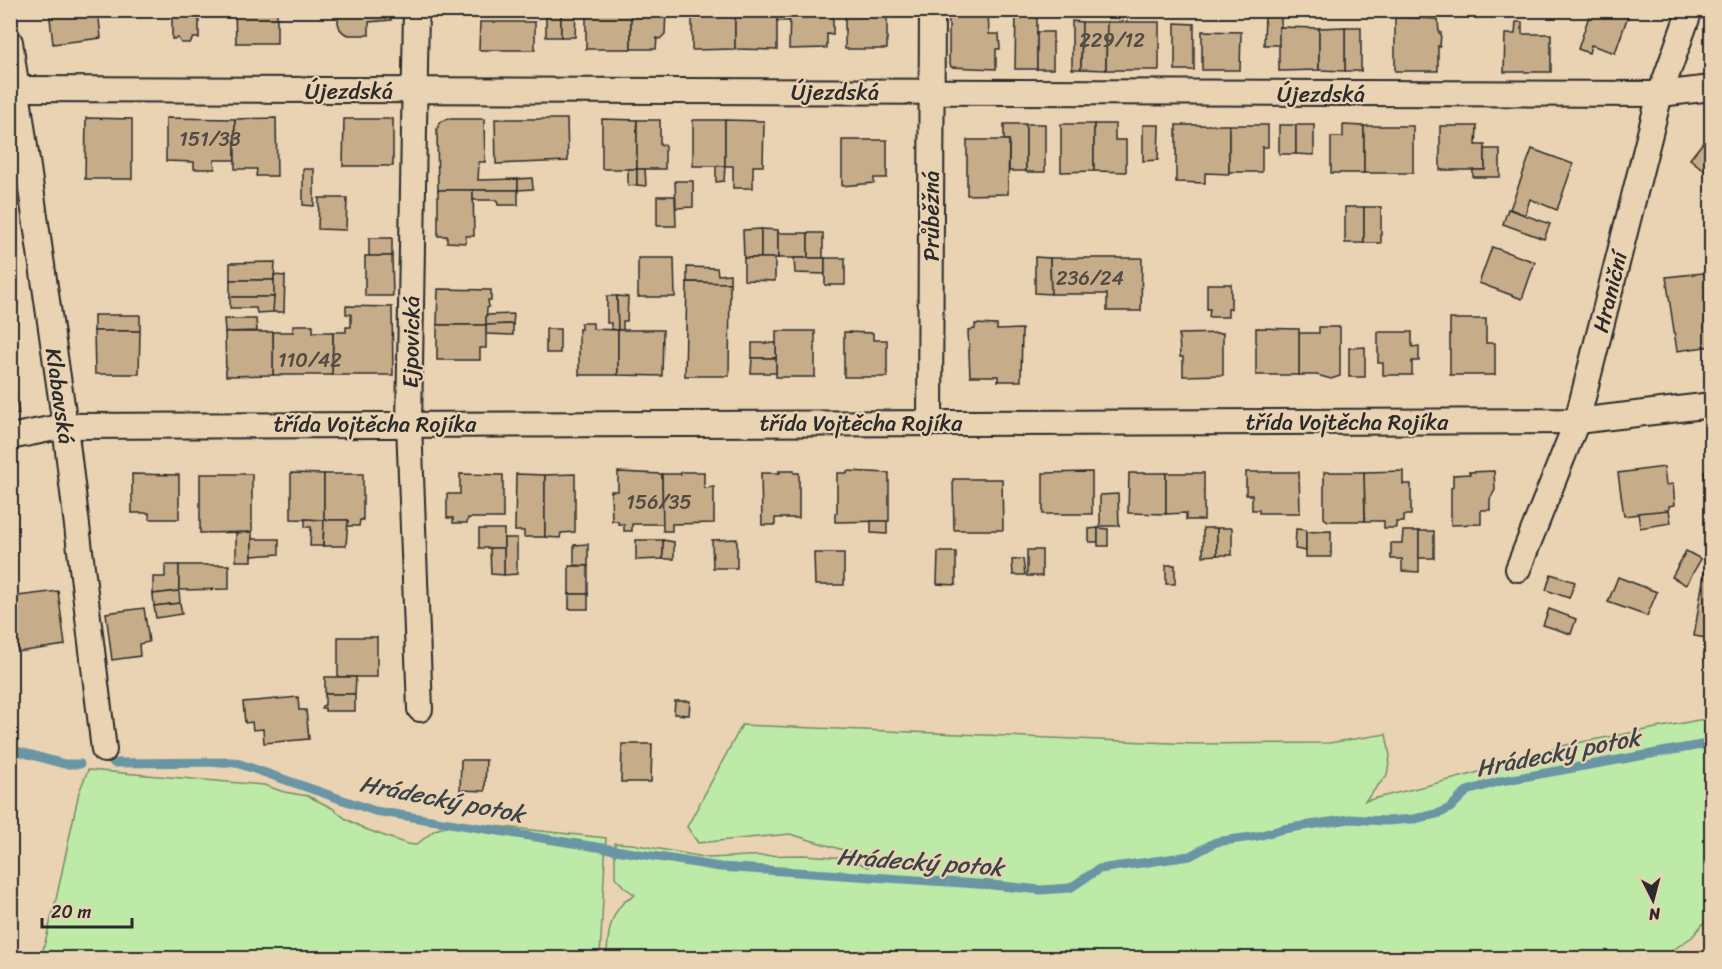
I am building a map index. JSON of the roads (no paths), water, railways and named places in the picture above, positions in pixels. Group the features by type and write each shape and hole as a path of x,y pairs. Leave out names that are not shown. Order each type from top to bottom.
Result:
{"street":[{"name":"Ejpovická","path":"416,10 409,424 420,709"},
{"name":"Průběžná","path":"930,422 932,10"},
{"name":"Hraniční","path":"1518,569 1577,422 1660,94 1690,10"},
{"name":"Klabavská","path":"10,42 13,89 65,426 104,750"},
{"name":"Újezdská","path":"13,89 1660,94 1712,88"},
{"name":"třída Vojtěcha Rojíka","path":"10,436 65,426 1577,422 1712,405"}],"waterway":[{"name":"Hrádecký potok","path":"114,763 234,762 375,811 720,867 1041,890 1070,888 1099,869 1190,856 1216,842 1258,836 1283,829 1350,819 1386,821 1414,819 1440,813 1450,808 1467,791 1501,781 1712,743"},
{"name":"Hrádecký potok","path":"10,749 64,764 80,764"}]}
